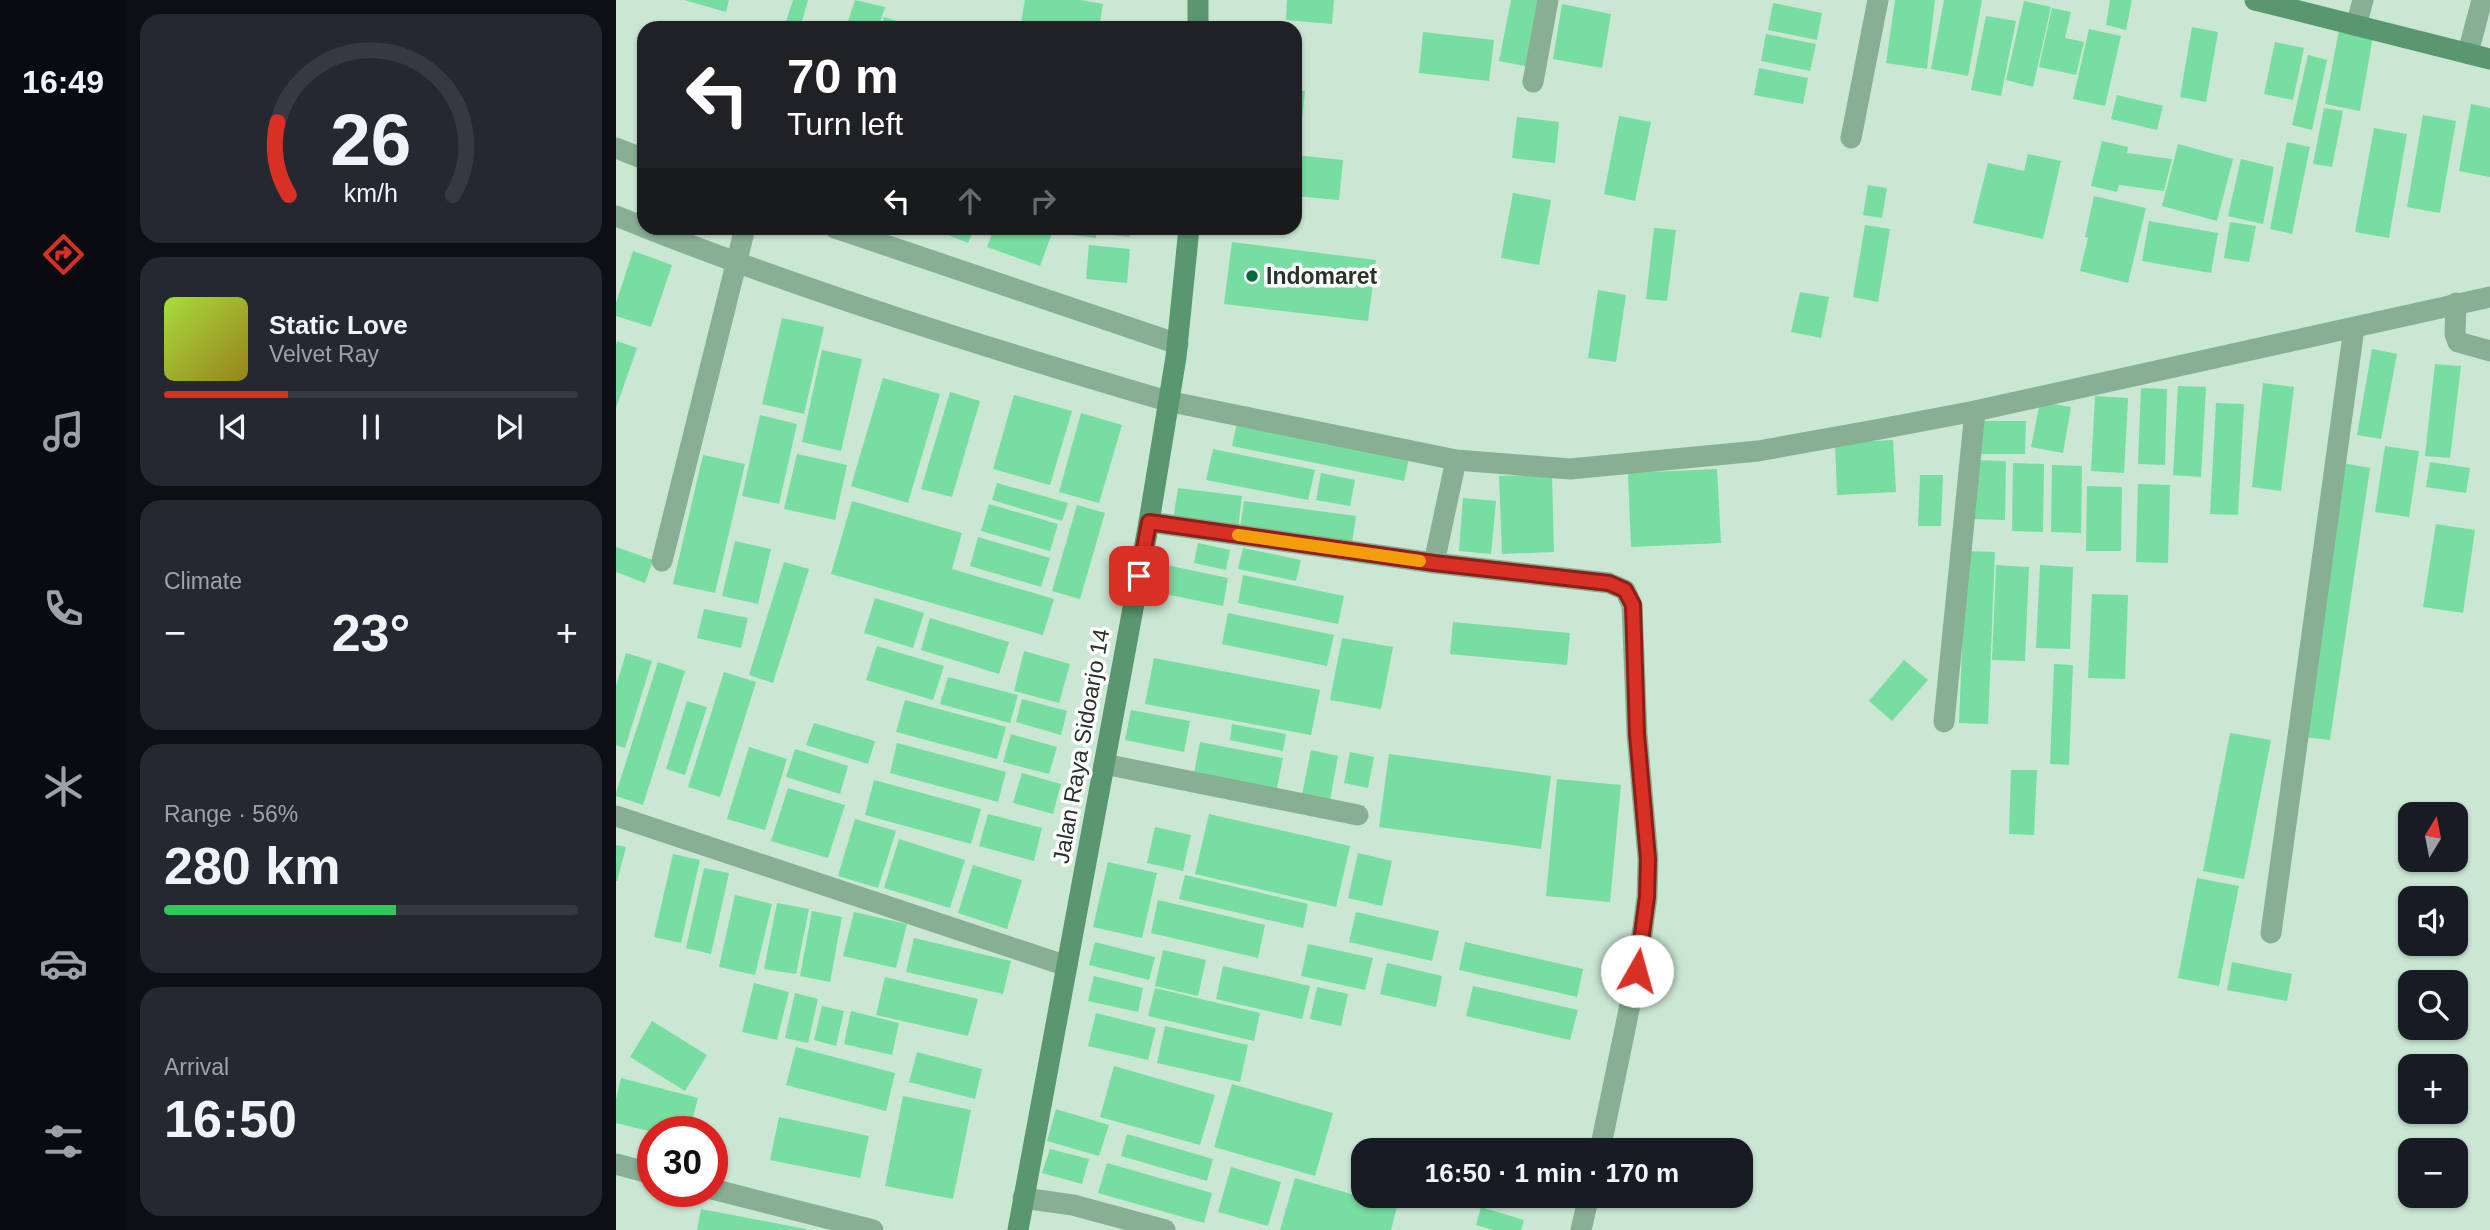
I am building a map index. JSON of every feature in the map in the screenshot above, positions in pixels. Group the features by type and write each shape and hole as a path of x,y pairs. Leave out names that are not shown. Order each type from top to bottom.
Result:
{"main road":[{"path":"1198,0 1198,21"},
{"path":"2255,0 2288,4 2356,26 2490,59"},
{"name":"Jalan Raya Sidoarjo 14","path":"1018,1230 1149,522 1177,350 1188,235"}],"street":[{"path":"1533,82 1548,0"},
{"path":"1851,138 1878,0"},
{"path":"2356,26 2363,0"},
{"path":"2468,53 2482,0"},
{"path":"616,148 637,156"},
{"path":"616,216 637,224"},
{"path":"688,235 741,245 861,307 1000,352 1455,460 1570,469 1758,451 1975,411 2490,297"},
{"path":"855,235 1177,350"},
{"path":"662,561 741,245"},
{"path":"2456,303 2455,334 2458,342 2490,351"},
{"path":"2271,933 2354,328"},
{"path":"1944,722 1975,411"},
{"path":"1434,563 1455,460"},
{"path":"1149,522 1434,563 1609,583 1625,590 1633,605 1637,734 1648,859 1647,897 1637,971 1602,1138"},
{"path":"1104,764 1358,815"},
{"path":"616,816 1067,966"},
{"path":"616,1164 637,1170"},
{"path":"728,1193 873,1230"},
{"path":"1023,1198 1073,1205 1165,1230"},
{"path":"1581,1230 1586,1208"}],"building":[{"path":"684,0 729,0 726,12"},
{"path":"793,0 808,0 802,21 786,21"},
{"path":"855,0 885,7 880,21 848,21"},
{"path":"1025,0 1081,0 1103,4 1100,21 1021,21"},
{"path":"1287,0 1334,0 1332,24 1286,20"},
{"path":"1511,0 1542,0 1530,67 1499,61"},
{"path":"1895,0 1935,0 1927,69 1886,63"},
{"path":"1944,0 1982,0 1968,76 1931,69"},
{"path":"2110,0 2132,0 2126,30 2106,25"},
{"path":"2024,1 2051,7 2033,87 2006,80"},
{"path":"1773,3 1822,13 1817,40 1768,30"},
{"path":"1562,4 1611,14 1602,68 1553,59"},
{"path":"2052,8 2071,12 2065,38 2084,42 2076,75 2039,67"},
{"path":"1986,16 2016,21 2001,96 1971,90"},
{"path":"2192,27 2218,32 2206,102 2180,97"},
{"path":"2089,29 2121,36 2105,106 2073,99"},
{"path":"2339,30 2373,36 2360,111 2325,104"},
{"path":"1423,32 1494,40 1489,81 1419,73"},
{"path":"1766,34 1816,44 1810,71 1761,61"},
{"path":"2275,42 2304,48 2293,100 2264,94"},
{"path":"2308,55 2327,60 2312,130 2292,125"},
{"path":"1759,68 1808,78 1803,104 1754,95"},
{"path":"1302,91 1305,91 1302,120"},
{"path":"2117,95 2163,106 2157,130 2111,119"},
{"path":"2471,104 2490,108 2490,177 2459,171"},
{"path":"2324,108 2343,111 2332,167 2313,164"},
{"path":"2423,115 2456,121 2440,213 2407,207"},
{"path":"1619,116 1651,122 1635,201 1604,194"},
{"path":"1517,117 1559,122 1555,163 1512,158"},
{"path":"2374,128 2407,134 2389,238 2355,232"},
{"path":"2102,141 2128,147 2127,153 2172,159 2164,191 2119,185 2117,192 2091,186"},
{"path":"2287,142 2310,147 2292,234 2270,229"},
{"path":"2178,144 2233,159 2217,221 2162,206"},
{"path":"2028,154 2061,161 2043,239 1973,223 1988,163 2024,171"},
{"path":"1302,156 1343,160 1339,200 1302,197"},
{"path":"2241,159 2274,167 2263,224 2228,216"},
{"path":"1868,185 1887,188 1882,218 1863,215"},
{"path":"1513,193 1551,200 1539,265 1501,258"},
{"path":"2094,196 2146,208 2128,283 2080,271"},
{"path":"2149,221 2218,233 2211,273 2142,261"},
{"path":"2230,222 2256,226 2249,262 2224,258"},
{"path":"1865,225 1890,229 1878,302 1853,297"},
{"path":"1654,228 1676,230 1667,301 1646,299"},
{"path":"948,235 972,235 968,243"},
{"path":"991,235 1051,235 1040,266 987,247"},
{"path":"1071,235 1096,235 1096,238"},
{"path":"1232,242 1376,260 1368,321 1224,304"},
{"path":"1089,245 1130,249 1127,283 1086,279"},
{"path":"633,251 672,265 651,327 616,316 616,303"},
{"path":"1598,290 1626,295 1616,362 1588,358"},
{"path":"1800,292 1829,297 1821,338 1791,332"},
{"path":"782,318 824,327 804,414 762,404"},
{"path":"617,341 637,348 616,408 616,346"},
{"path":"2372,349 2397,354 2381,439 2357,435"},
{"path":"822,350 862,359 841,451 802,442"},
{"path":"2435,364 2461,366 2450,458 2425,456"},
{"path":"883,378 940,394 908,503 851,486"},
{"path":"2263,383 2294,387 2281,491 2252,487"},
{"path":"2178,386 2206,387 2201,477 2173,475"},
{"path":"2141,388 2167,389 2165,465 2138,464"},
{"path":"950,392 980,401 952,497 921,489"},
{"path":"1014,395 1072,411 1050,485 993,469"},
{"path":"2095,396 2128,398 2124,473 2091,471"},
{"path":"2040,402 2071,407 2063,453 2031,447"},
{"path":"2216,403 2244,404 2238,515 2210,514"},
{"path":"1081,413 1122,425 1099,503 1059,492"},
{"path":"760,415 797,424 779,504 742,496"},
{"path":"1981,421 2026,421 2025,454 1980,454"},
{"path":"1237,423 1409,458 1404,481 1232,446"},
{"path":"1893,440 1896,492 1837,495 1835,443"},
{"path":"2385,446 2419,451 2409,517 2375,512"},
{"path":"1213,449 1315,470 1308,500 1206,480"},
{"path":"797,454 847,465 835,520 784,509"},
{"path":"703,455 745,464 715,593 673,584"},
{"path":"1973,460 2006,461 2005,520 1972,519"},
{"path":"2430,462 2470,468 2466,493 2426,487"},
{"path":"2013,463 2044,464 2043,532 2012,531"},
{"path":"2343,463 2370,468 2330,740 2303,737"},
{"path":"2052,465 2082,466 2081,533 2051,532"},
{"path":"1717,469 1721,543 1631,547 1628,473"},
{"path":"1321,473 1355,480 1350,506 1316,500"},
{"path":"1552,474 1554,552 1502,554 1499,476"},
{"path":"1920,475 1943,475 1941,526 1918,526"},
{"path":"997,483 1068,503 1062,521 992,500"},
{"path":"2138,484 2170,485 2168,563 2136,562"},
{"path":"2087,486 2122,487 2121,551 2086,551"},
{"path":"1178,488 1242,496 1238,529 1173,520"},
{"path":"1463,498 1496,501 1491,554 1459,551"},
{"path":"852,501 962,533 952,569 1054,599 1043,635 831,574"},
{"path":"1244,501 1356,516 1352,543 1240,528"},
{"path":"989,504 1058,524 1050,551 981,531"},
{"path":"1077,505 1105,513 1080,599 1052,591"},
{"path":"2436,524 2475,530 2463,613 2423,607"},
{"path":"978,537 1050,558 1041,587 970,566"},
{"path":"735,541 771,549 758,604 722,596"},
{"path":"1198,543 1230,550 1226,570 1194,563"},
{"path":"616,547 653,560 645,583 616,572"},
{"path":"1243,548 1301,560 1296,581 1238,569"},
{"path":"1966,551 1995,552 1988,724 1959,723"},
{"path":"784,562 809,569 773,683 749,675"},
{"path":"1162,564 1228,578 1223,606 1156,592"},
{"path":"1996,565 2029,567 2025,661 1992,660"},
{"path":"2040,565 2073,567 2070,649 2036,648"},
{"path":"1243,575 1344,596 1338,624 1238,603"},
{"path":"2092,594 2128,595 2125,679 2088,678"},
{"path":"875,598 924,613 913,648 864,633"},
{"path":"704,609 748,618 741,648 697,638"},
{"path":"1228,613 1334,635 1327,666 1222,644"},
{"path":"930,618 1009,642 999,674 921,650"},
{"path":"1453,622 1570,633 1567,665 1450,654"},
{"path":"1342,638 1393,647 1381,709 1330,700"},
{"path":"877,646 944,666 933,700 866,680"},
{"path":"1024,651 1070,664 1059,703 1014,691"},
{"path":"626,653 652,661 625,748 616,745 616,686"},
{"path":"1154,658 1320,690 1311,735 1145,704"},
{"path":"1904,660 1928,680 1892,721 1869,701"},
{"path":"658,662 685,671 643,805 616,796 616,793"},
{"path":"2054,664 2073,665 2069,765 2050,764"},
{"path":"724,672 756,682 720,797 688,787"},
{"path":"948,677 1018,695 1010,723 940,704"},
{"path":"1022,699 1067,711 1061,735 1016,722"},
{"path":"905,700 1006,727 997,759 896,732"},
{"path":"687,701 707,707 685,775 666,769"},
{"path":"1131,710 1190,721 1184,752 1125,740"},
{"path":"814,723 875,741 868,764 806,745"},
{"path":"1232,724 1286,734 1283,751 1230,740"},
{"path":"2230,733 2271,740 2244,879 2203,871"},
{"path":"1011,734 1057,747 1049,774 1003,762"},
{"path":"1200,742 1283,758 1276,793 1193,778"},
{"path":"897,743 1006,772 998,802 890,773"},
{"path":"749,747 787,759 765,830 727,819"},
{"path":"795,749 848,766 840,794 786,777"},
{"path":"1311,750 1338,756 1330,801 1302,795"},
{"path":"1350,752 1374,757 1368,788 1344,783"},
{"path":"1389,754 1551,776 1541,849 1379,827"},
{"path":"2011,770 2037,770 2034,835 2009,834"},
{"path":"1022,773 1061,784 1053,814 1013,803"},
{"path":"1557,779 1621,785 1610,902 1546,896"},
{"path":"874,780 981,809 971,844 865,815"},
{"path":"788,788 845,805 828,858 771,841"},
{"path":"988,814 1042,828 1034,861 979,846"},
{"path":"1209,814 1350,846 1336,907 1195,874"},
{"path":"855,819 896,831 878,888 838,876"},
{"path":"1155,827 1191,835 1183,871 1147,863"},
{"path":"899,839 965,860 950,908 884,888"},
{"path":"616,845 626,847 617,881 616,881"},
{"path":"1358,853 1392,861 1382,906 1348,898"},
{"path":"673,854 700,860 681,943 654,937"},
{"path":"1108,862 1157,873 1142,938 1093,927"},
{"path":"973,865 1022,880 1007,929 958,913"},
{"path":"704,868 729,873 711,954 686,948"},
{"path":"1185,875 1308,904 1303,928 1179,899"},
{"path":"2197,878 2239,886 2219,986 2178,978"},
{"path":"735,895 772,904 755,975 719,967"},
{"path":"1158,900 1265,925 1258,958 1151,933"},
{"path":"777,903 809,909 796,974 764,969"},
{"path":"812,911 842,917 830,982 800,976"},
{"path":"854,912 907,924 896,968 843,956"},
{"path":"1356,912 1439,931 1432,961 1349,942"},
{"path":"914,938 1011,961 1003,994 906,972"},
{"path":"1095,942 1155,957 1149,980 1089,965"},
{"path":"1465,942 1583,969 1577,997 1459,970"},
{"path":"1308,944 1373,958 1365,990 1301,976"},
{"path":"1163,950 1206,960 1198,996 1155,986"},
{"path":"2232,962 2292,974 2287,1001 2227,990"},
{"path":"1387,963 1442,976 1436,1007 1380,994"},
{"path":"1223,966 1310,986 1302,1019 1216,999"},
{"path":"1094,976 1143,988 1138,1012 1088,1001"},
{"path":"885,977 978,999 968,1036 876,1015"},
{"path":"754,983 789,992 777,1040 742,1032"},
{"path":"1473,986 1578,1010 1570,1040 1466,1016"},
{"path":"1317,987 1348,994 1341,1026 1310,1019"},
{"path":"1155,988 1260,1013 1254,1041 1148,1016"},
{"path":"795,993 818,999 808,1043 785,1038"},
{"path":"822,1006 844,1011 836,1046 814,1040"},
{"path":"851,1011 899,1023 892,1055 844,1044"},
{"path":"1096,1013 1156,1028 1148,1060 1088,1046"},
{"path":"652,1021 707,1055 685,1091 630,1057"},
{"path":"1165,1026 1248,1045 1240,1082 1157,1063"},
{"path":"796,1047 895,1073 886,1111 786,1085"},
{"path":"917,1052 982,1069 975,1099 909,1082"},
{"path":"1114,1066 1215,1095 1200,1145 1100,1117"},
{"path":"621,1078 698,1098 693,1116 637,1116 637,1128 616,1123 616,1099"},
{"path":"1232,1084 1333,1113 1315,1176 1214,1147"},
{"path":"903,1096 971,1110 953,1199 885,1186"},
{"path":"1056,1109 1109,1125 1099,1156 1047,1141"},
{"path":"779,1117 869,1136 860,1178 770,1160"},
{"path":"1127,1134 1213,1159 1207,1181 1121,1156"},
{"path":"1050,1149 1089,1159 1082,1184 1042,1173"},
{"path":"1107,1163 1212,1193 1204,1223 1098,1193"},
{"path":"1231,1167 1281,1182 1268,1226 1218,1212"},
{"path":"1295,1178 1351,1194 1351,1208 1397,1208 1391,1230 1280,1230"},
{"path":"1481,1208 1524,1220 1521,1230 1494,1230 1476,1225"},
{"path":"701,1209 806,1229 806,1230 697,1230"}],"slow traffic":[{"path":"1238,535 1420,561"}],"place":[{"name":"Indomaret","path":"1252,276"}],"route":[{"path":"1139,576 1149,522 1434,563 1609,583 1625,590 1633,605 1637,734 1648,859 1647,897 1637,971"}]}
